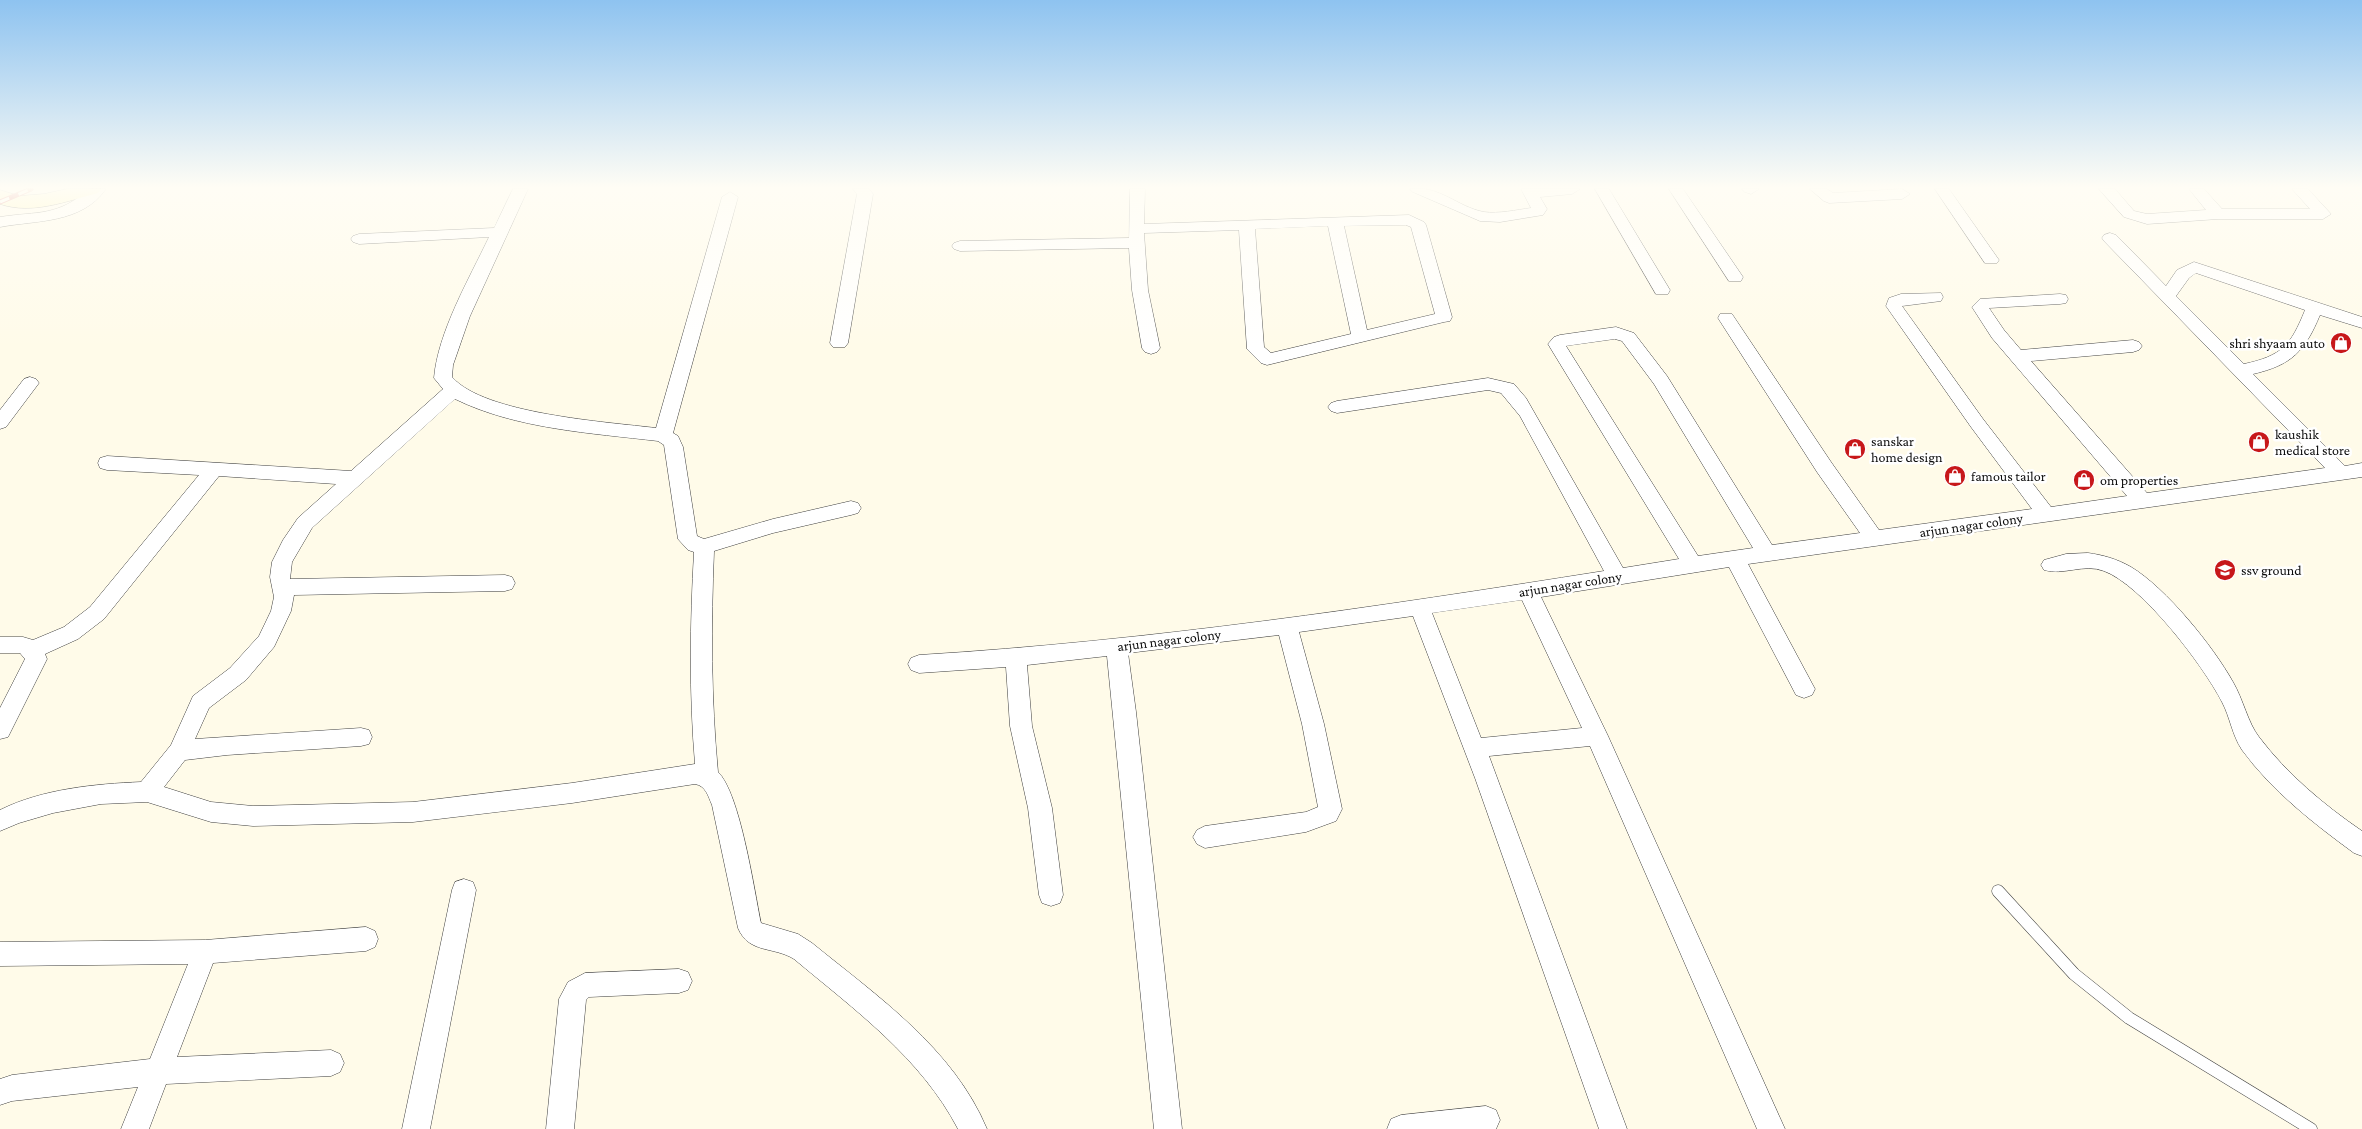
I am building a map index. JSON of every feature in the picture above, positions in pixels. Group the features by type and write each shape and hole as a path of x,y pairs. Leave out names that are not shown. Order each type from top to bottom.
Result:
{"street":[{"path":"496,242 446,357 442,376 445,384 453,390 509,413 663,435 674,447 688,539 695,545 704,546 773,526 851,508"},
{"path":"663,435 717,242"},
{"path":"839,344 857,242"},
{"path":"960,246 1036,242"},
{"path":"1136,242 1139,284 1151,330 1151,348"},
{"path":"1248,242 1256,344 1260,355 1267,359 1274,359 1360,336 1444,317 1423,242"},
{"path":"1339,242 1360,336"},
{"path":"1634,242 1662,290"},
{"path":"1712,242 1735,276"},
{"path":"1978,242 1990,260"},
{"path":"2114,242 2341,473"},
{"path":"2167,298 2183,274 2194,267 2362,323"},
{"path":"1935,297 1901,299 1895,302 1894,306 1977,423 2046,514"},
{"path":"2060,299 1981,304 1980,310 2142,500"},
{"path":"2240,371 2272,364 2288,355 2303,336 2315,306"},
{"path":"1726,318 1824,467 1874,538"},
{"path":"1692,564 1560,352 1557,344 1560,341 1616,333 1628,337 1661,380 1766,553"},
{"path":"2018,356 2133,346"},
{"path":"0,423 30,383"},
{"path":"1337,407 1488,384 1504,385 1528,414 1618,576"},
{"path":"147,792 179,751 201,702 238,674 266,641 282,612 284,597 280,571 293,540 321,507 357,478 453,390"},
{"path":"106,462 357,478"},
{"path":"33,650 71,634 97,612 214,470"},
{"name":"arjun nagar colony","path":"919,664 1016,658 1287,626 1692,564 1735,560 1766,553 2362,470"},
{"path":"704,546 700,630 701,703 706,776"},
{"path":"1735,560 1804,688"},
{"path":"2051,565 2076,560 2092,561 2112,566 2137,581 2173,620 2221,680 2233,701 2250,743 2285,781 2337,827 2362,846"},
{"path":"282,587 505,584"},
{"path":"1528,590 1597,736 1771,1129"},
{"path":"1419,606 1475,748 1613,1129"},
{"path":"1205,838 1306,822 1328,814 1330,809 1313,724 1287,626"},
{"path":"0,645 23,645 33,650 36,658 0,730"},
{"path":"1116,646 1125,712 1168,1129"},
{"path":"1016,658 1021,726 1040,808 1051,895"},
{"path":"1475,748 1597,736"},
{"path":"179,751 227,745 361,737"},
{"path":"0,821 14,814 53,803 92,796 147,792 211,812 253,816 413,812 572,793 695,774 706,776 714,783 724,804 750,928 756,935 789,942 803,951 900,1032 926,1058 946,1083 964,1110 973,1129"},
{"path":"416,1129 464,890"},
{"path":"0,954 206,952 366,939"},
{"path":"135,1129 206,952"},
{"path":"560,1129 572,999 577,991 585,985 594,984 679,981"},
{"path":"0,1092 12,1088 159,1071 332,1063"},
{"path":"1402,1129 1486,1120"}],"lane":[{"path":"1998,890 2074,974 2129,1018 2311,1129"}],"place":[{"name":"shri shyaam auto","path":"2341,343"},
{"name":"kaushik medical store","path":"2259,442"},
{"name":"sanskar home design","path":"1855,449"},
{"name":"famous tailor","path":"1955,476"},
{"name":"om properties","path":"2084,480"},
{"name":"ssv ground","path":"2225,570"}]}
